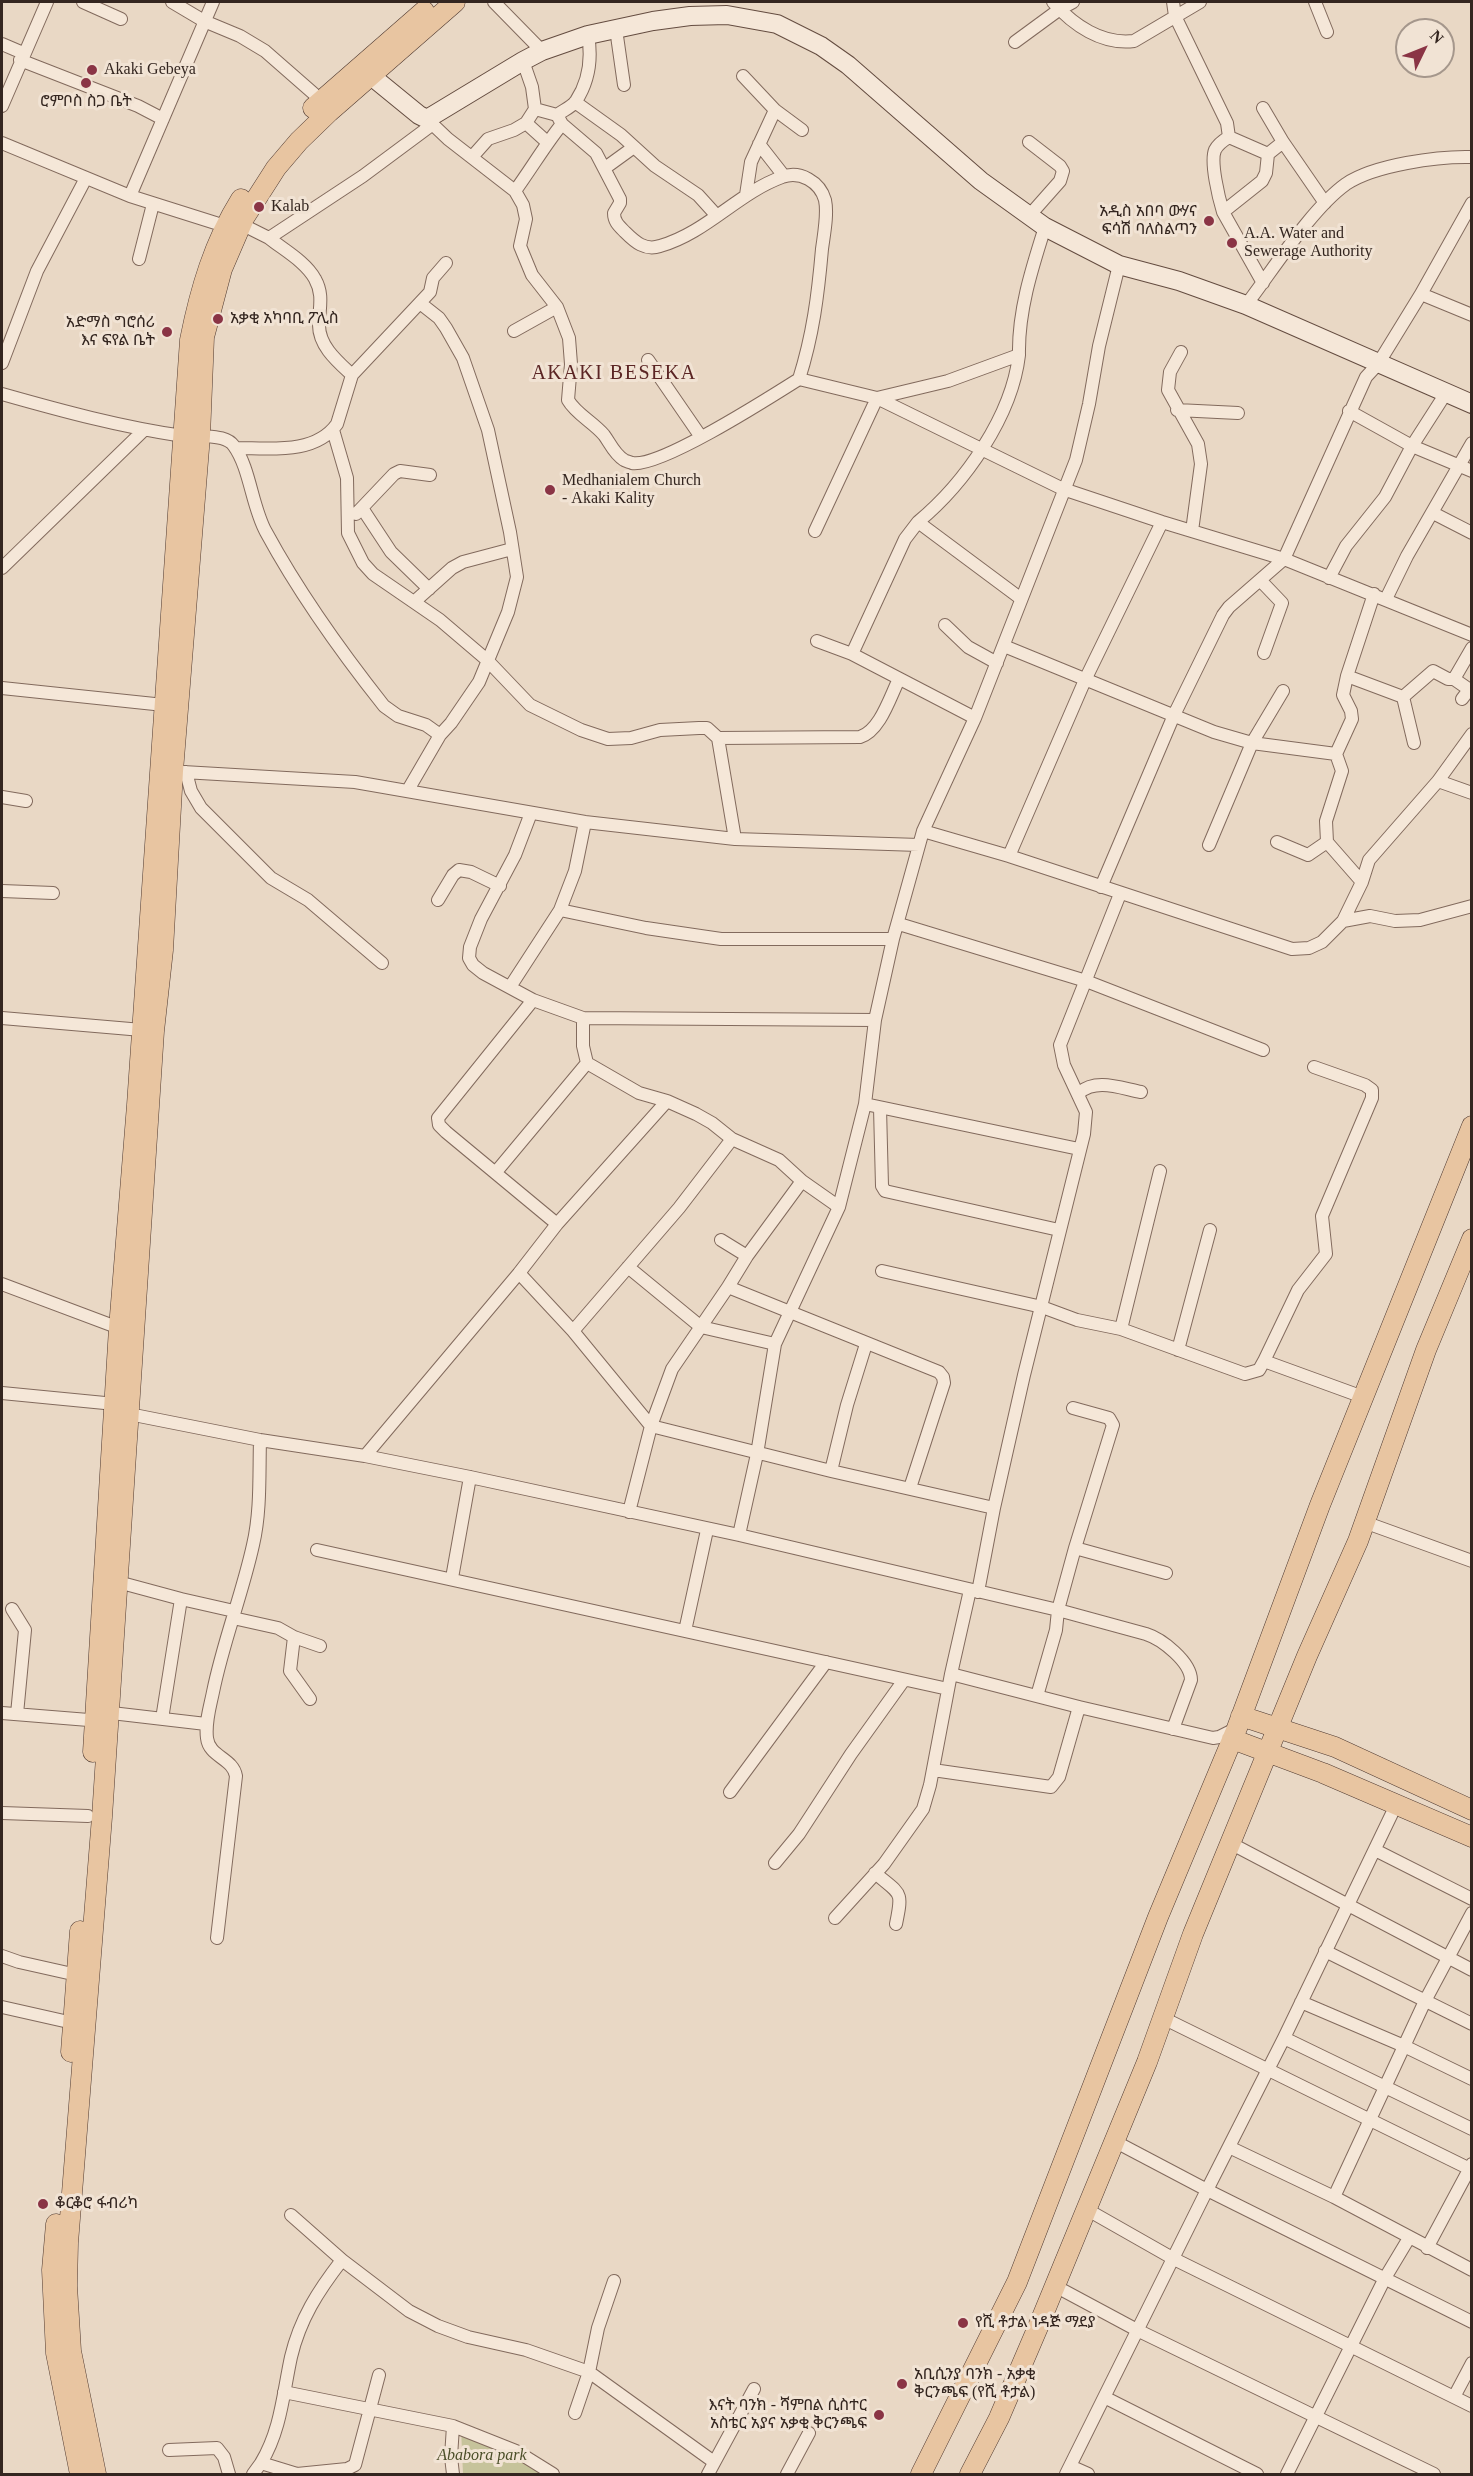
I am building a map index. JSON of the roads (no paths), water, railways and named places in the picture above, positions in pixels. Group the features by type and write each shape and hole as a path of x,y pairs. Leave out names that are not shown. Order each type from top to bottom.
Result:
{"main road":[{"path":"96,2475 71,2351 67,2276 122,1409 163,950 192,436 192,331 210,264 268,159 288,133 321,100 435,2"},
{"path":"233,225 298,141 455,2"},
{"path":"370,75 430,122 523,61 542,51 588,35 653,21 727,15 777,24 821,46 848,65 981,181 1045,227 1119,265 1179,281 1246,305 1472,404"},
{"path":"81,2475 56,2353 52,2308 52,2270 88,1816 118,1582 122,1409 119,1328 142,1030 173,772 164,705 192,436"},
{"path":"924,2468 1017,2282 1158,1917 1236,1728 1297,1563 1472,1126"},
{"path":"970,2475 999,2418 1114,2141 1163,2018 1193,1934 1364,1522 1426,1350 1472,1239"},
{"path":"1236,1728 1277,1729 1335,1747 1472,1810"},
{"path":"1236,1728 1268,1751 1397,1803 1472,1837"}],"street":[{"path":"2,106 47,2"},
{"path":"83,2 121,19"},
{"path":"172,2 204,21 240,36 265,51 321,100"},
{"path":"130,196 213,2"},
{"path":"494,2 542,51"},
{"path":"1015,42 1056,5 1073,2"},
{"path":"1173,2 1175,16 1227,123 1229,136"},
{"path":"1056,5 1087,31 1124,42 1134,41 1200,2"},
{"path":"1315,2 1327,32"},
{"path":"616,29 624,85"},
{"path":"515,191 540,157 559,120 575,102 590,65 591,52 588,35"},
{"path":"2,44 22,56 162,119"},
{"path":"472,157 488,139 526,123 535,109 532,87 523,61"},
{"path":"743,76 776,110 802,130"},
{"path":"575,102 655,166 698,195 717,216"},
{"path":"1263,108 1283,142 1325,202"},
{"path":"269,238 363,176 430,122 515,191 526,213 520,246 532,275 557,307 565,324 571,350 568,399 577,411 596,427 620,456 635,464 645,462 701,437 753,409 799,379 815,319 826,203 822,192 814,182 796,175 784,176 746,195 697,229 659,247 650,248 637,244 617,225 614,218 620,199 596,153 559,120 535,109"},
{"path":"746,195 751,162 776,110"},
{"path":"526,123 547,142"},
{"path":"1229,136 1268,154"},
{"path":"1229,136 1215,150 1213,158 1220,201 1223,212 1263,283"},
{"path":"1029,142 1060,166 1063,171 1060,181 1029,216"},
{"path":"1223,212 1262,181 1266,173 1268,154 1283,142"},
{"path":"2,143 130,196 233,225 269,238 307,268 314,277 320,289 322,302 319,326 321,336 333,357 352,375"},
{"path":"759,144 784,176"},
{"path":"605,168 634,147"},
{"path":"1246,305 1325,202 1348,183 1366,175 1425,160 1450,156 1472,157"},
{"path":"2,363 37,271 86,178"},
{"path":"1101,887 1174,715 1223,615 1228,607 1284,559 1366,376 1378,364 1467,223 1472,203"},
{"path":"139,259 153,204"},
{"path":"852,654 904,539 918,522 952,491 982,450 1013,386 1025,295 1045,227"},
{"path":"236,448 296,447 315,442 333,430 337,424 352,375 420,303 432,287 433,278 446,263"},
{"path":"739,1535 757,1454 775,1344 839,1207 865,1104 875,1020 893,939 923,831 975,718 1004,646 1020,598 1063,489 1072,472 1119,265"},
{"path":"1421,294 1472,315"},
{"path":"408,790 440,735 479,682 514,593 517,578 488,430 463,358 440,318 420,303"},
{"path":"514,331 557,307"},
{"path":"1181,352 1168,380 1168,390 1201,452 1202,464 1192,531"},
{"path":"877,398 948,381 1018,355"},
{"path":"648,360 701,437"},
{"path":"799,379 877,398 1063,489 1284,559 1472,635"},
{"path":"1329,578 1346,546 1385,497 1412,446 1446,393"},
{"path":"2,394 69,413 144,430 226,439 236,448 256,512 265,531 297,583 375,694 391,712 426,724 440,735"},
{"path":"815,531 877,398"},
{"path":"1177,410 1238,413"},
{"path":"1349,411 1412,446 1472,471"},
{"path":"2,568 144,430"},
{"path":"333,430 347,478 348,533 363,563 379,578 440,620 488,660 535,709 595,735 618,739 660,730 707,728 718,738 735,839"},
{"path":"1362,882 1327,842 1326,821 1342,771 1336,754 1352,719 1351,711 1343,695 1347,676 1380,596 1433,513 1472,443"},
{"path":"348,522 394,474 400,471 430,475"},
{"path":"362,508 391,552 429,589"},
{"path":"1433,513 1472,533"},
{"path":"918,522 1020,598"},
{"path":"1009,856 1085,680 1162,522"},
{"path":"414,602 452,568 463,562 512,549"},
{"path":"1260,580 1282,603 1264,653"},
{"path":"945,625 968,647 997,663"},
{"path":"818,641 852,654 975,718"},
{"path":"1004,646 1214,732 1252,743 1336,754"},
{"path":"1454,680 1472,648"},
{"path":"1403,697 1433,671 1467,688 1468,691 1462,699"},
{"path":"1347,676 1403,697"},
{"path":"718,738 860,737 868,735 899,680"},
{"path":"2,688 164,705"},
{"path":"1209,845 1252,743 1283,691"},
{"path":"1403,697 1414,743"},
{"path":"923,831 1009,856 1292,949 1309,948 1322,942 1343,921 1362,882 1369,860 1438,781 1472,734"},
{"path":"173,772 355,782 585,822 735,839 919,845"},
{"path":"173,772 191,791 201,808 271,878 308,900 382,963"},
{"path":"1438,781 1472,793"},
{"path":"2,797 26,801"},
{"path":"531,813 500,886 481,919 470,947 469,958 473,965 483,973 533,1000 583,1018 875,1020"},
{"path":"510,987 560,910 574,871 585,822"},
{"path":"1277,842 1308,855 1327,842"},
{"path":"1347,865 1369,860"},
{"path":"438,900 453,875 459,870 471,872 500,886"},
{"path":"2,891 53,893"},
{"path":"835,1918 875,1873 923,1809 933,1770 951,1674 974,1591 1059,1230 1084,1134 1086,1112 1064,1065 1060,1045 1120,894"},
{"path":"1343,921 1370,916 1395,921 1420,920 1472,906"},
{"path":"560,910 646,928 721,939 893,939"},
{"path":"899,924 1086,981 1263,1050"},
{"path":"533,1000 438,1118 439,1125 446,1132 557,1224"},
{"path":"2,1018 142,1030"},
{"path":"583,1018 583,1046 588,1063 639,1093 667,1101 712,1123 732,1139 779,1160 802,1181 839,1207"},
{"path":"496,1172 588,1063"},
{"path":"882,1271 1042,1307 1077,1320 1121,1329 1245,1374 1258,1370 1298,1290 1326,1254 1322,1216 1372,1098 1372,1090 1365,1085 1314,1067"},
{"path":"1079,1093 1087,1086 1100,1084 1141,1092"},
{"path":"365,1456 519,1273 557,1224 667,1101"},
{"path":"865,1104 1079,1149"},
{"path":"880,1108 882,1186 885,1191 1059,1230"},
{"path":"573,1331 679,1208 732,1139"},
{"path":"1121,1329 1160,1171"},
{"path":"629,1512 651,1426 672,1369 747,1256 802,1181"},
{"path":"1179,1350 1210,1230"},
{"path":"721,1240 747,1256"},
{"path":"628,1267 701,1328 775,1344"},
{"path":"519,1273 573,1331 651,1426 757,1454 994,1508"},
{"path":"2,1284 119,1328"},
{"path":"728,1287 939,1372 944,1377 910,1488"},
{"path":"831,1471 847,1405 866,1344"},
{"path":"1264,1361 1363,1397"},
{"path":"2,1393 122,1409 260,1440 365,1456 470,1477 707,1530 739,1535 1058,1610 1146,1634 1168,1644 1191,1674 1191,1680 1173,1729"},
{"path":"1037,1696 1056,1630 1058,1610 1075,1548 1113,1425 1109,1419 1073,1408"},
{"path":"217,1938 236,1776 231,1764 210,1748 207,1741 206,1724 217,1672 255,1536 260,1440"},
{"path":"452,1578 470,1477"},
{"path":"1364,1522 1472,1561"},
{"path":"685,1631 707,1530"},
{"path":"1075,1548 1166,1573"},
{"path":"317,1550 948,1689"},
{"path":"118,1582 234,1614 278,1628 294,1637 320,1646"},
{"path":"162,1719 181,1599"},
{"path":"12,1609 25,1630 17,1714"},
{"path":"294,1637 290,1671 310,1699"},
{"path":"730,1792 826,1662"},
{"path":"951,1674 1212,1738 1236,1728"},
{"path":"775,1863 799,1834 851,1754 904,1680"},
{"path":"933,1770 1051,1787 1059,1777 1079,1707"},
{"path":"2,1713 162,1719 206,1724"},
{"path":"1088,2475 1068,2470 1284,2038 1397,1803"},
{"path":"2,1813 88,1816"},
{"path":"1230,1843 1349,1904 1447,1959 1472,1970"},
{"path":"1375,1850 1472,1899"},
{"path":"875,1873 899,1893 902,1899 896,1924"},
{"path":"1334,2197 1425,2001 1472,1913"},
{"path":"1325,1951 1472,2024"},
{"path":"2,1956 77,1975"},
{"path":"1301,2002 1404,2046 1472,2079"},
{"path":"2,2007 73,2023"},
{"path":"1163,2018 1471,2167 1427,2248"},
{"path":"1284,2038 1472,2129"},
{"path":"1114,2141 1472,2322"},
{"path":"1229,2147 1334,2197 1472,2270"},
{"path":"1086,2209 1174,2259 1472,2406"},
{"path":"291,2215 342,2260 409,2311 438,2326 468,2337 526,2350 589,2372 714,2462"},
{"path":"1287,2475 1385,2278 1409,2238"},
{"path":"253,2475 274,2440 291,2356 306,2312 342,2260"},
{"path":"575,2413 589,2372 598,2328 614,2281"},
{"path":"1055,2286 1137,2330 1316,2417 1419,2471 1434,2475"},
{"path":"1454,2397 1472,2363"},
{"path":"261,2463 297,2474 351,2468 357,2462 379,2375"},
{"path":"708,2475 754,2389"},
{"path":"284,2392 453,2426 516,2451 553,2475"},
{"path":"1106,2398 1257,2475"},
{"path":"453,2426 451,2457 453,2475"},
{"path":"787,2475 808,2433"},
{"path":"170,2450 217,2448 224,2457 229,2475"}],"place":[{"name":"Akaki Gebeya","path":"92,70"},
{"name":"ሮምቦስ ስጋ ቤት","path":"86,83"},
{"name":"Kalab","path":"259,207"},
{"name":"አዲስ አበባ ውሃና ፍሳሽ ባለስልጣን","path":"1209,221"},
{"name":"A.A. Water and Sewerage Authority","path":"1232,243"},
{"name":"አቃቂ አካባቢ ፖሊስ","path":"218,319"},
{"name":"አድማስ ግሮሰሪ እና ፍየል ቤት","path":"167,332"},
{"name":"Medhanialem Church - Akaki Kality","path":"550,490"},
{"name":"ቆርቆሮ ፋብሪካ","path":"43,2204"},
{"name":"የሺ ቶታል ነዳጅ ማደያ","path":"963,2323"},
{"name":"አቢሲንያ ባንክ - አቃቂ ቅርንጫፍ (የሺ ቶታል)","path":"902,2384"},
{"name":"እናት ባንክ - ሻምበል ሲስተር አስቴር አያና አቃቂ ቅርንጫፍ","path":"879,2415"}],"district":[{"name":"AKAKI BESEKA","path":"614,374"}],"park label":[{"name":"Ababora park","path":"482,2456"}]}
